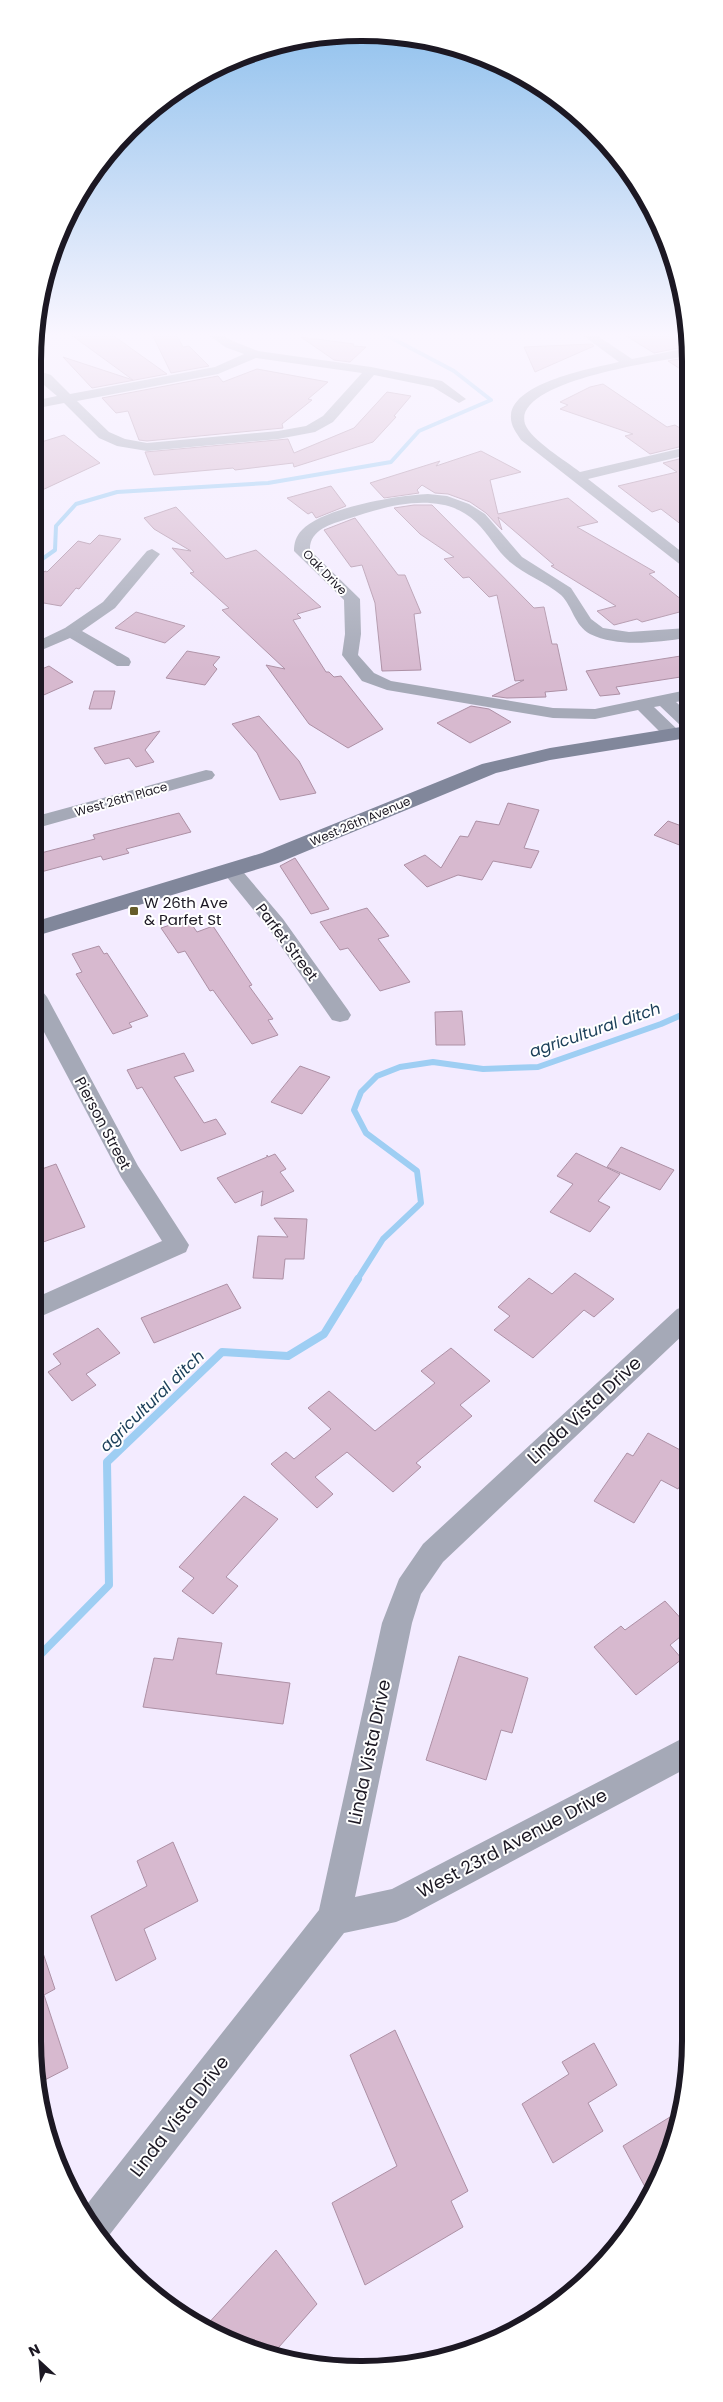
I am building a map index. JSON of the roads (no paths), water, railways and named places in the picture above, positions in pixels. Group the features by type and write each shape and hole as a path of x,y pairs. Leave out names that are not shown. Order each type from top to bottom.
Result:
{"street":[{"path":"142,446 158,446"},
{"path":"538,446 682,559"},
{"path":"577,477 682,452"},
{"name":"Oak Drive","path":"682,635 651,638 598,631 583,621 566,592 512,556 482,518 467,507 448,501 422,498 350,513 322,523 306,533 301,542 302,551 352,599 354,634 350,655 368,677 387,684 553,713 595,714 682,696"},
{"path":"41,646 71,631 109,605 138,580 152,554"},
{"path":"71,631 123,662"},
{"path":"664,700 682,730"},
{"path":"642,704 682,730"},
{"name":"West 26th Avenue","path":"41,928 232,871 303,846 444,785 489,768 550,754 682,730"},
{"name":"West 26th Place","path":"41,821 206,775"},
{"name":"Parfet Street","path":"232,871 276,924 340,1015"},
{"name":"Pierson Street","path":"41,1006 129,1171 177,1245 41,1306"},
{"name":"Linda Vista Drive","path":"97,2221 334,1918 397,1623 409,1588 433,1553 682,1320"},
{"name":"West 23rd Avenue Drive","path":"334,1918 396,1905 682,1754"}],"waterway":[{"path":"41,560 55,550 56,526 76,504 117,492 268,483 391,462 405,446"},
{"name":"agricultural ditch","path":"357,1280 383,1239 421,1203 417,1171 366,1133 354,1110 361,1092 377,1076 400,1067 433,1062 483,1069 538,1067 661,1024 682,1015"},
{"name":"agricultural ditch","path":"41,1654 109,1585 107,1462 222,1352 288,1356 324,1334 358,1279"}],"place":[{"name":"W 26th Ave & Parfet St","path":"134,911"}]}
